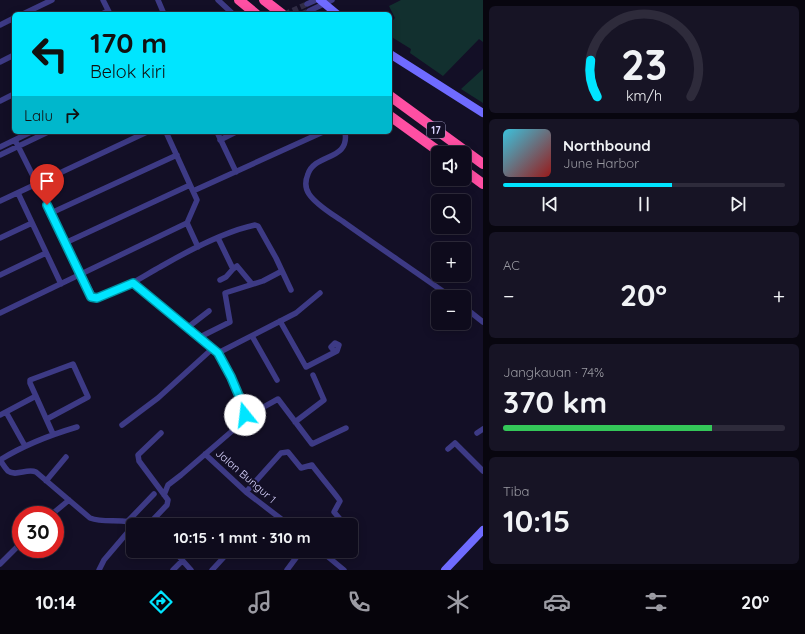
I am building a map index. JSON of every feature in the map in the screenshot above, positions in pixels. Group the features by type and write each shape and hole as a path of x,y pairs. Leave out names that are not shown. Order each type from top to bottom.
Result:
{"highway":[{"path":"239,0 254,12"},
{"path":"264,0 279,12"},
{"name":"17","path":"392,97 483,164"},
{"name":"17","path":"392,117 431,146"},
{"path":"471,175 483,184"}],"street":[{"path":"27,12 52,0"},
{"path":"103,0 109,12"},
{"path":"158,0 163,12"},
{"path":"218,0 231,12"},
{"path":"307,4 316,0"},
{"path":"309,11 326,1 335,12"},
{"path":"0,25 12,19"},
{"path":"392,55 483,113"},
{"path":"0,62 12,56"},
{"path":"0,101 12,95"},
{"path":"0,147 27,134"},
{"path":"0,155 44,134"},
{"path":"0,202 143,134"},
{"path":"0,313 187,223 197,203 192,188 167,134"},
{"path":"218,134 236,172"},
{"path":"220,140 232,134"},
{"path":"65,243 192,188 236,172 319,134"},
{"path":"345,134 345,143 341,150 318,162 310,169 306,185 309,194 334,215 440,290"},
{"path":"15,140 80,274 94,298 133,283 198,247 230,232 256,225 276,258 291,290"},
{"path":"50,213 177,155"},
{"path":"18,193 60,284"},
{"path":"0,238 32,223"},
{"path":"187,223 198,247"},
{"path":"218,238 233,269"},
{"path":"0,274 46,253"},
{"path":"220,280 226,277 237,266 252,284"},
{"path":"198,338 231,321 225,293 263,281 282,271"},
{"path":"133,283 218,353 228,369 242,403 245,413 244,418"},
{"path":"218,353 304,307 320,293"},
{"path":"186,328 209,311"},
{"path":"471,313 483,322"},
{"path":"280,321 305,366 309,366 335,352"},
{"path":"252,336 277,380"},
{"path":"122,424 158,398 212,349"},
{"path":"46,419 88,397 75,365 71,364 31,379 30,383 46,419 53,434"},
{"path":"313,375 324,400 295,422 314,445 346,428"},
{"path":"0,415 36,396"},
{"name":"Jalan Bungur 1","path":"279,518 246,492 205,454 239,425 244,418 278,399 295,422"},
{"path":"6,412 25,446"},
{"path":"77,427 53,434 25,446 0,460 10,472 34,470 94,519 126,523"},
{"path":"477,433 483,429"},
{"path":"155,518 167,506 168,500 139,461 138,456 161,433"},
{"path":"448,450 455,443 483,471"},
{"path":"246,492 282,453 288,452 301,468 312,466 339,498 340,501 334,512 339,518"},
{"path":"164,495 168,484 205,454"},
{"path":"46,481 66,458"},
{"path":"139,518 154,494"},
{"path":"62,506 69,500"},
{"path":"446,570 483,530"},
{"path":"99,570 104,560 126,534"},
{"path":"1,562 12,552"},
{"path":"180,558 191,570"},
{"path":"212,570 223,558"},
{"path":"287,570 296,558"},
{"path":"331,558 344,570"},
{"path":"174,570 182,561"}],"green space":[{"path":"401,0 483,0 483,42 479,39 443,76 410,53 411,49 392,37 392,21 395,18 389,6"},
{"path":"483,69 483,103 461,89"}],"tunnel":[{"path":"289,12 307,4"}],"route":[{"path":"47,205 91,297 97,298 133,283 218,353 228,369 245,410 245,415"}]}
